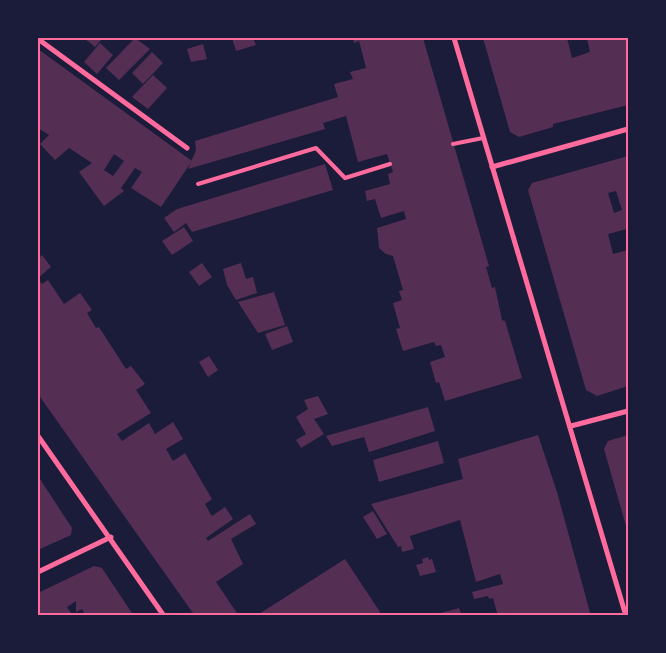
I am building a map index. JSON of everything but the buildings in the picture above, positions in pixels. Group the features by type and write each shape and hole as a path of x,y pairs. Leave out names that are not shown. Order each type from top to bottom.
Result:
{"street":[{"path":"454,38 626,616"},
{"path":"38,39 187,148"},
{"path":"492,167 628,129"},
{"path":"571,426 628,411"},
{"path":"38,436 111,537 164,616"},
{"path":"38,572 111,537"}],"lane":[{"path":"453,144 483,138"},
{"path":"198,184 316,148 344,178 390,164"}]}
